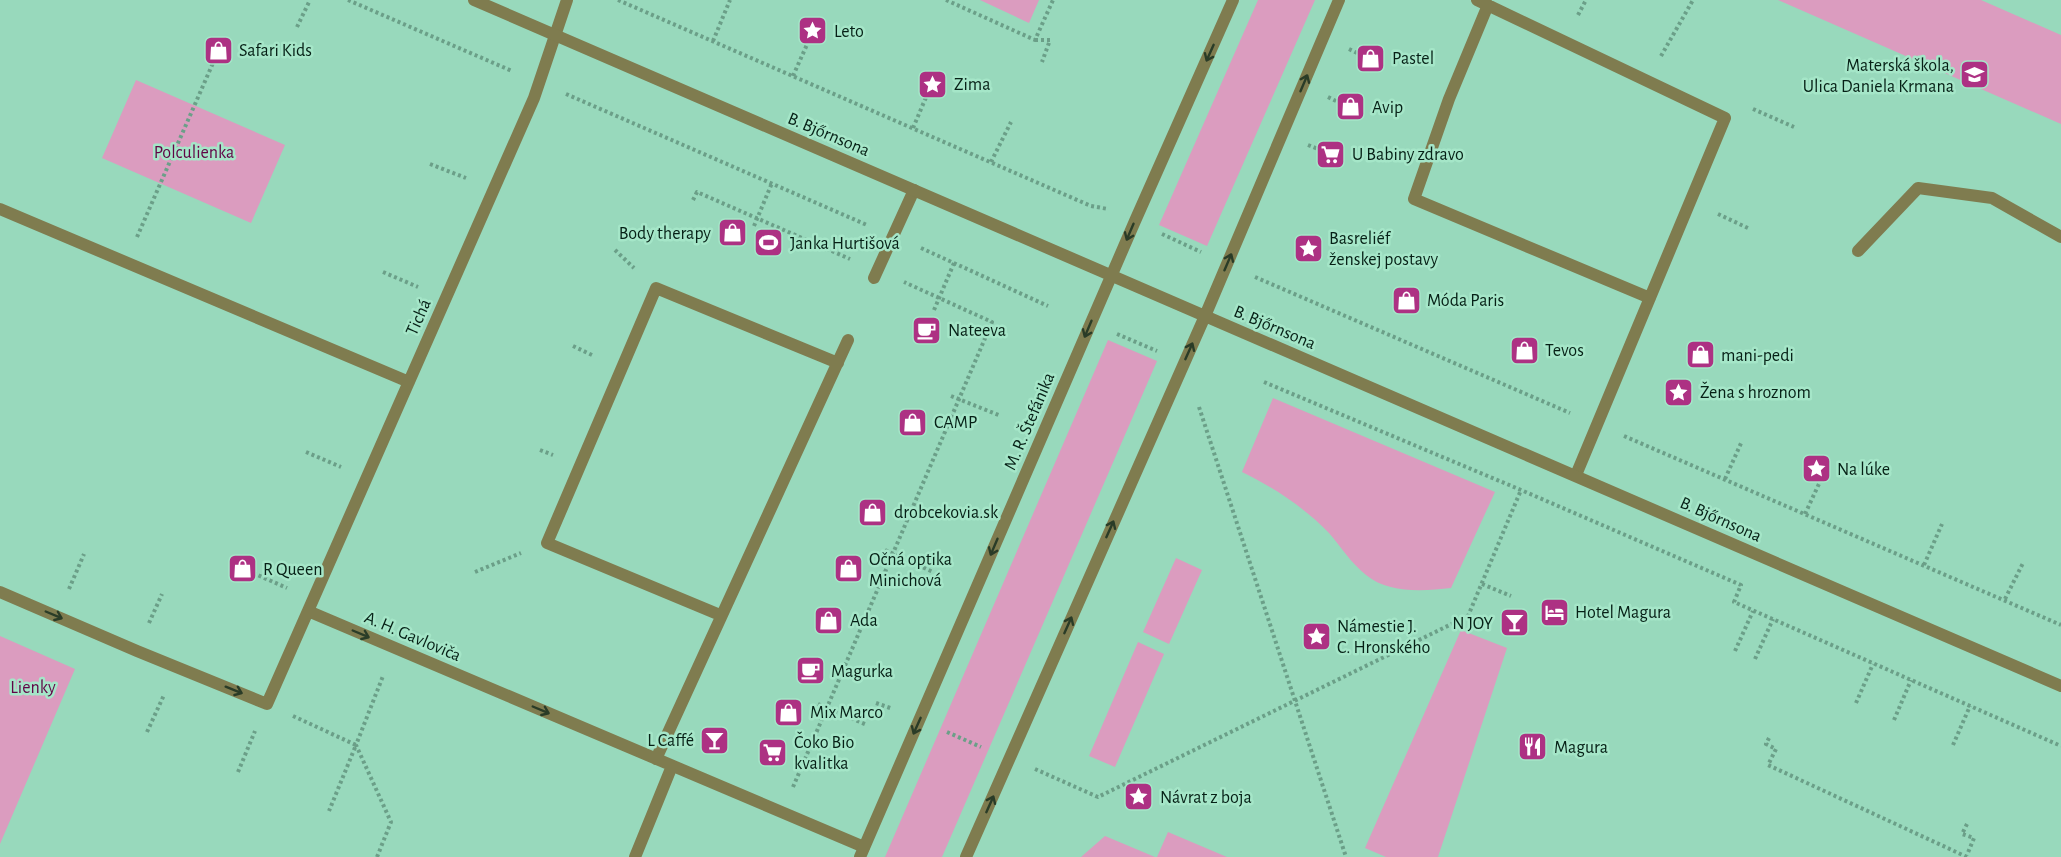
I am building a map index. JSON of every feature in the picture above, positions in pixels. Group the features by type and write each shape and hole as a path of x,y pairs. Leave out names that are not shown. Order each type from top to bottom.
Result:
{"street":[{"name":"B. Bjőrnsona","path":"474,0 2061,686"},
{"name":"Tichá","path":"308,611 540,83 567,0"},
{"name":"M. R. Štefánika","path":"862,852 1233,0"},
{"path":"966,857 1204,316 1339,0"},
{"path":"1576,475 1597,425 1650,298 1725,118 1483,3 1414,199 1650,298"},
{"path":"1858,250 1918,188 1992,198 2061,237"},
{"path":"874,278 914,190"},
{"path":"0,209 409,382"},
{"path":"720,615 547,543 656,288 838,363"},
{"path":"656,759 720,615 848,340"},
{"path":"0,592 267,704 308,611"},
{"name":"A. H. Gavloviča","path":"308,611 656,759 862,852"},
{"path":"635,857 672,766"}],"path":[{"path":"297,27 310,0"},
{"path":"348,0 893,236 1048,306"},
{"path":"618,0 1091,206 1109,210"},
{"path":"713,41 730,0"},
{"path":"946,0 1035,40 1050,40 1042,62"},
{"path":"1035,40 1053,0"},
{"path":"1647,80 1693,0"},
{"path":"793,76 813,31"},
{"path":"1348,49 1359,54"},
{"path":"126,262 213,63"},
{"path":"913,128 933,83"},
{"path":"1327,97 1338,102"},
{"path":"991,162 1011,122"},
{"path":"1307,144 1318,149"},
{"path":"430,164 493,190"},
{"path":"754,226 771,183"},
{"path":"693,200 697,192 854,260"},
{"path":"1154,230 1207,255"},
{"path":"813,251 817,244"},
{"path":"934,310 954,263"},
{"path":"383,273 446,298"},
{"path":"1254,276 2061,624"},
{"path":"792,789 992,322 901,281"},
{"path":"1113,333 1162,354"},
{"path":"1264,382 1741,585 1734,602 2061,746"},
{"path":"951,396 1001,416"},
{"path":"1197,402 1346,857"},
{"path":"1725,480 1742,441"},
{"path":"306,452 366,477"},
{"path":"1805,514 1824,472"},
{"path":"876,703 1098,796 1468,616 1521,490"},
{"path":"1924,565 1942,525"},
{"path":"475,572 547,543"},
{"path":"885,550 933,572"},
{"path":"57,616 84,554"},
{"path":"2005,599 2023,563"},
{"path":"253,573 282,586"},
{"path":"1482,584 1511,596"},
{"path":"1735,651 1753,610"},
{"path":"1755,659 1773,619"},
{"path":"329,811 394,648"},
{"path":"1856,703 1873,664"},
{"path":"147,732 177,667"},
{"path":"1894,720 1911,680"},
{"path":"238,772 267,704 356,745 391,822 377,857"},
{"path":"818,704 867,725"},
{"path":"1953,745 1970,706"},
{"path":"1769,738 1766,744 1776,749 1768,765 1967,856 1974,838 1962,834 1967,824"}],"green space":[{"path":"980,0 1039,0 1029,23"},
{"path":"1258,0 1315,0 1207,246 1159,225"},
{"name":"Materská škola, Ulica Daniela Krmana","path":"1778,0 1981,0 2061,35 2061,124"},
{"name":"Polculienka","path":"136,80 285,145 251,223 102,158"},
{"path":"1108,340 1157,361 942,857 885,857"},
{"path":"1273,398 1495,492 1451,588 1407,590 1375,581 1356,565 1310,515 1277,491 1242,472"},
{"path":"1176,558 1202,570 1169,644 1143,632"},
{"path":"1461,630 1507,648 1438,857 1386,857 1365,848"},
{"name":"Lienky","path":"0,636 75,669 0,844"},
{"path":"1138,642 1164,654 1115,767 1089,756"},
{"path":"1168,832 1227,857 1157,857"},
{"path":"1105,836 1155,857 1081,857"}],"place":[{"name":"Leto","path":"813,31"},
{"name":"Safari Kids","path":"218,50"},
{"name":"Pastel","path":"1371,58"},
{"name":"Materská škola, Ulica Daniela Krmana","path":"1975,75"},
{"name":"Zima","path":"933,84"},
{"name":"Avip","path":"1351,107"},
{"name":"U Babiny zdravo","path":"1331,154"},
{"name":"Body therapy","path":"732,233"},
{"name":"Janka Hurtišová","path":"769,243"},
{"name":"Basreliéf ženskej postavy","path":"1308,248"},
{"name":"Móda Paris","path":"1406,300"},
{"name":"Nateeva","path":"927,330"},
{"name":"Tevos","path":"1524,350"},
{"name":"mani-pedi","path":"1700,355"},
{"name":"Žena s hroznom","path":"1679,392"},
{"name":"CAMP","path":"913,422"},
{"name":"Na lúke","path":"1816,469"},
{"name":"drobcekovia.sk","path":"873,512"},
{"name":"R Queen","path":"242,569"},
{"name":"Očná optika Minichová","path":"848,569"},
{"name":"Hotel Magura","path":"1554,612"},
{"name":"Ada","path":"829,620"},
{"name":"N JOY","path":"1514,623"},
{"name":"Námestie J. C. Hronského","path":"1316,636"},
{"name":"Magurka","path":"810,671"},
{"name":"Mix Marco","path":"789,712"},
{"name":"L Caffé","path":"715,740"},
{"name":"Magura","path":"1533,747"},
{"name":"Čoko Bio kvalitka","path":"773,752"},
{"name":"Návrat z boja","path":"1139,797"}]}
